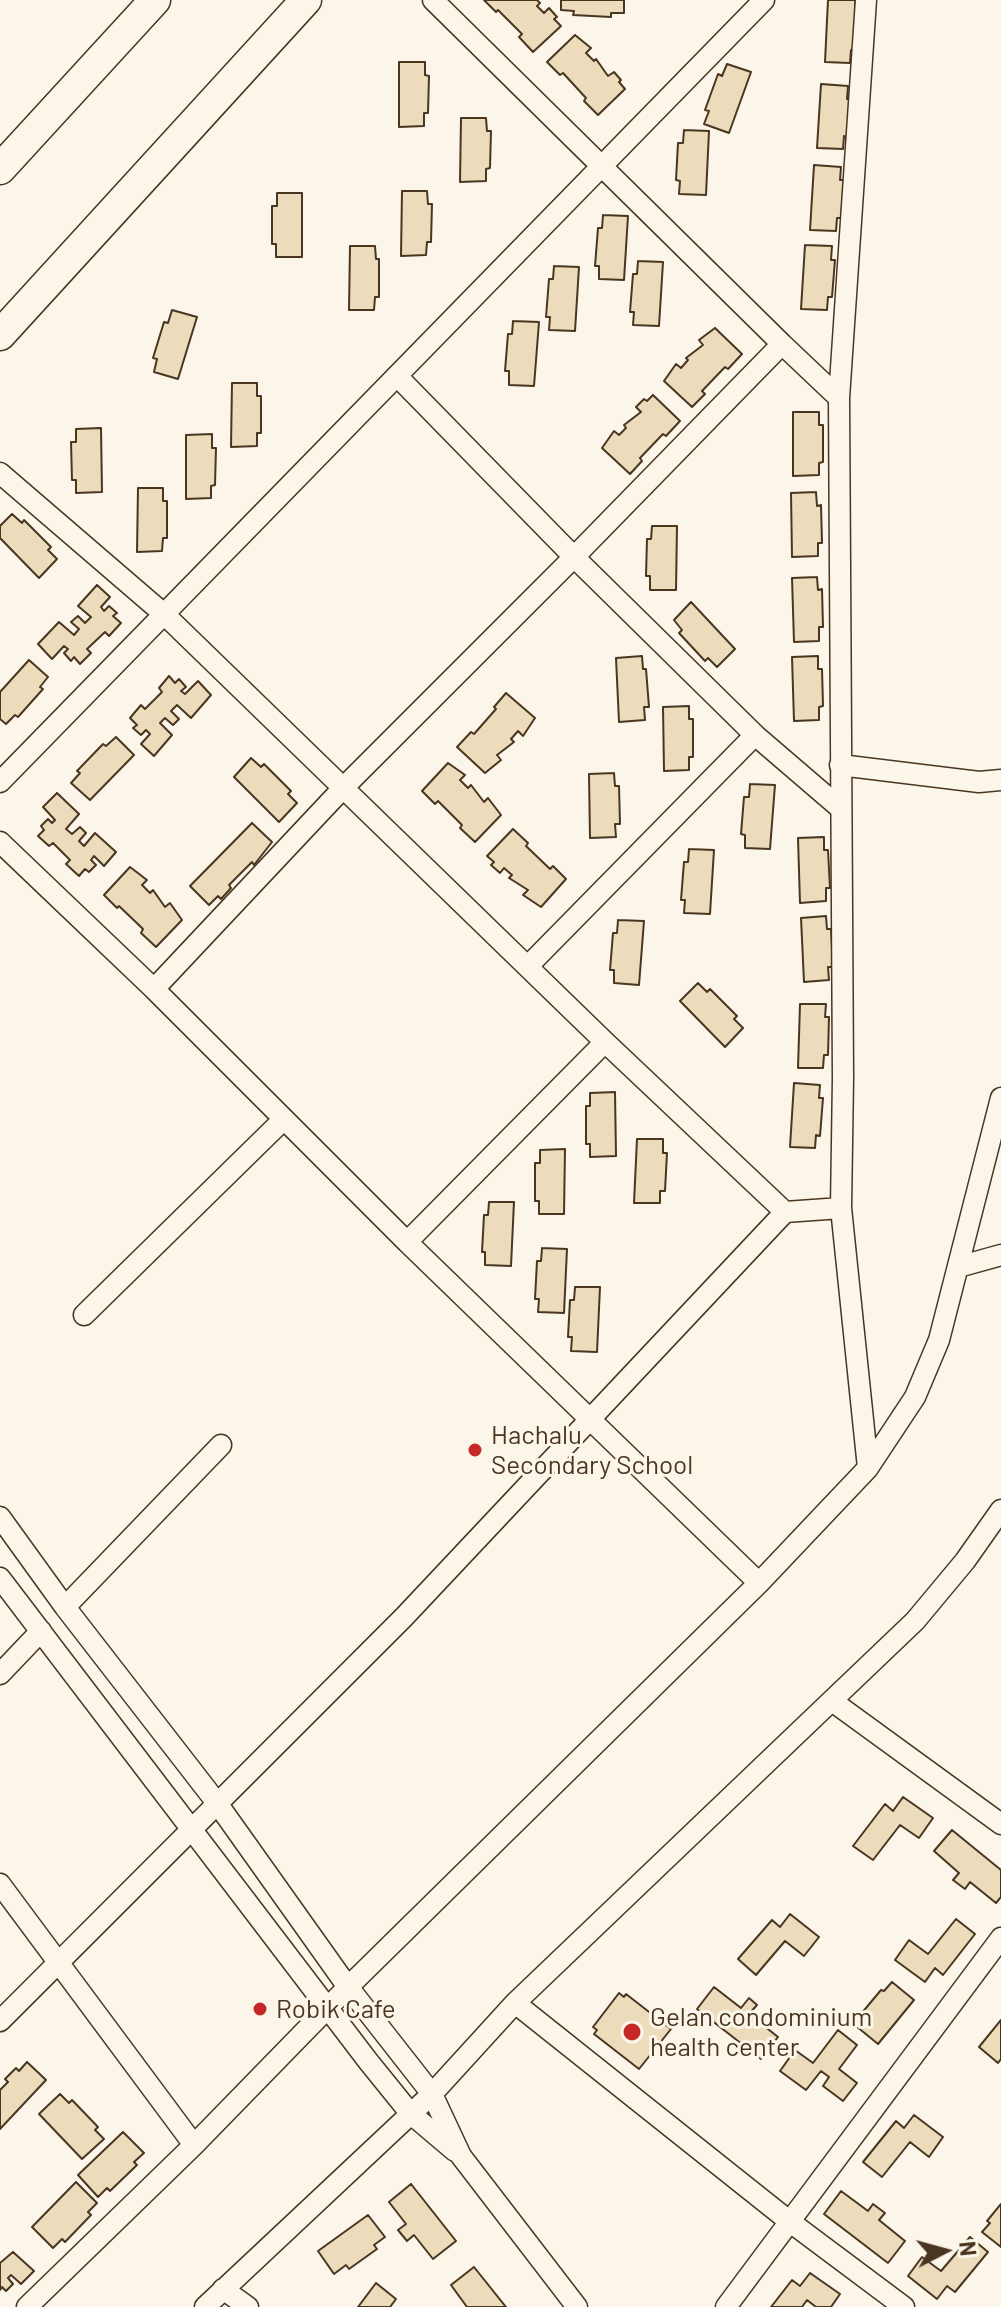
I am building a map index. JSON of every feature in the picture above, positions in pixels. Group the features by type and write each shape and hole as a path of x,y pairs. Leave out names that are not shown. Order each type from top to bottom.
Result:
{"highway":[{"path":"0,169 155,0"},
{"path":"0,335 306,0"}],"street":[{"path":"433,0 839,398"},
{"path":"0,782 764,0"},
{"path":"866,0 839,398 841,1208 868,1468"},
{"path":"154,989 344,787 782,344"},
{"path":"398,377 574,557 755,735 840,808"},
{"path":"0,473 165,615 785,1212"},
{"path":"528,966 755,735"},
{"path":"840,765 979,782 1001,780"},
{"path":"0,842 759,1583"},
{"path":"407,1242 605,1042"},
{"path":"27,2307 759,1583 868,1468 915,1397 939,1340 1001,1098"},
{"path":"84,1315 284,1119"},
{"path":"0,2021 404,1617 785,1212 841,1208"},
{"path":"958,1267 1001,1255"},
{"path":"65,1607 221,1445"},
{"path":"205,2307 432,2094 515,2003 915,1621 965,1561 1001,1510"},
{"path":"0,1517 65,1607 217,1803 348,1987 432,2094 461,2156"},
{"path":"0,1578 327,2010 410,2113 461,2156 577,2307"},
{"path":"0,1674 41,1631"},
{"path":"832,1701 1001,1824"},
{"path":"0,1884 194,2145"},
{"path":"726,2307 999,1944"},
{"path":"515,2003 789,2221 904,2307"},
{"path":"223,2289 248,2307"}],"building":[{"path":"484,0 537,0 540,3 537,6 544,13 549,8 561,26 533,52 519,37 522,34"},
{"path":"561,0 624,0 624,13 611,13 611,17 573,15 574,11 561,10"},
{"path":"828,0 855,0 855,13 858,13 855,51 851,50 850,63 825,62"},
{"path":"575,35 591,48 586,53 594,61 596,59 608,76 614,72 625,89 598,115 563,73 560,75 547,62"},
{"path":"399,62 425,62 425,75 429,76 428,113 424,113 424,126 399,127"},
{"path":"727,64 751,72 729,133 704,124 709,111 705,110 718,74 722,76"},
{"path":"821,84 848,86 847,99 851,99 848,137 844,136 843,149 817,148"},
{"path":"461,118 486,118 487,131 491,131 490,168 486,169 486,181 460,182"},
{"path":"684,130 709,131 706,195 679,194 680,181 676,180 678,143 683,143"},
{"path":"814,165 841,167 840,180 844,180 841,218 837,218 836,231 810,230"},
{"path":"402,191 427,191 428,204 432,204 431,242 427,242 426,255 401,256"},
{"path":"277,193 302,193 302,257 276,257 276,244 272,244 272,206 277,206"},
{"path":"603,215 628,216 624,280 599,279 599,266 595,266 598,228 602,228"},
{"path":"805,245 832,246 831,260 835,260 832,297 828,297 827,310 801,309"},
{"path":"350,246 375,246 376,259 379,259 379,297 375,297 374,310 349,310"},
{"path":"638,261 663,262 659,326 633,325 634,312 630,312 633,274 637,274"},
{"path":"554,266 579,267 575,331 549,330 550,317 546,317 549,279 553,279"},
{"path":"172,310 197,317 178,379 154,372 157,359 153,358 164,322 168,323"},
{"path":"513,321 539,322 534,386 509,385 509,371 505,371 508,334 512,334"},
{"path":"715,328 742,354 702,391 705,394 692,407 664,381 676,364 681,368 688,360 686,358 703,345 699,340"},
{"path":"232,383 257,383 257,396 261,396 261,433 257,433 257,446 231,447"},
{"path":"653,395 680,421 640,458 642,461 630,474 602,448 614,431 619,435 626,428 624,425 641,412 636,407"},
{"path":"793,412 819,412 819,425 823,425 823,462 819,463 819,475 793,476"},
{"path":"101,428 102,492 76,493 76,480 72,480 71,442 76,442 76,429"},
{"path":"212,434 212,448 216,448 215,485 211,486 211,498 186,499 186,435"},
{"path":"138,488 163,488 163,501 167,501 167,538 163,538 162,551 137,552"},
{"path":"816,492 817,506 821,505 822,543 818,543 818,556 792,557 791,493"},
{"path":"12,514 22,523 24,520 51,547 48,550 57,559 39,578 0,538 0,526"},
{"path":"652,526 677,526 676,590 650,590 650,576 646,576 647,539 651,539"},
{"path":"817,577 818,590 822,589 823,627 819,627 819,641 794,642 792,578"},
{"path":"97,585 110,597 101,607 104,611 109,606 117,613 113,616 121,623 109,636 105,632 87,649 91,653 80,664 74,657 71,661 64,653 68,649 64,646 52,659 38,644 59,622 74,635 79,629 71,622 78,616 85,623 91,617 78,606"},
{"path":"691,602 735,649 717,667 708,658 705,661 679,633 682,630 674,620"},
{"path":"642,656 649,707 644,707 645,720 619,722 616,658"},
{"path":"818,656 818,669 822,669 823,706 819,707 819,720 794,721 792,657"},
{"path":"29,660 48,677 40,687 43,689 18,717 15,715 6,724 0,719 0,692"},
{"path":"169,676 175,683 179,679 186,687 181,691 185,694 198,681 211,695 191,718 177,705 171,711 179,719 173,725 165,718 160,723 172,735 154,756 141,744 150,734 146,730 141,735 133,728 137,725 130,718 141,705 145,709 162,692 159,688"},
{"path":"506,693 535,718 523,736 518,731 511,739 514,742 497,755 501,760 485,773 457,747 471,732 474,734"},
{"path":"689,706 689,719 693,719 693,757 689,757 689,770 664,771 663,707"},
{"path":"116,737 134,755 90,800 71,783 80,773 77,771 103,744 106,746"},
{"path":"251,758 261,767 264,764 291,791 288,794 297,803 279,822 234,777"},
{"path":"448,763 465,775 460,780 468,788 471,785 484,802 488,798 501,815 475,842 438,801 435,804 422,791"},
{"path":"614,773 615,786 619,786 620,824 615,824 616,837 590,838 589,774"},
{"path":"750,784 775,785 770,849 745,848 745,835 741,834 744,797 749,797"},
{"path":"57,793 79,814 66,829 72,834 80,827 86,833 79,841 84,846 95,833 116,852 104,866 94,856 91,860 96,865 89,872 85,869 79,876 66,864 70,860 53,843 49,846 38,836 44,830 41,826 48,819 52,823 55,820 43,807"},
{"path":"252,823 272,842 254,865 252,862 229,885 231,888 221,899 218,896 209,905 190,886"},
{"path":"513,829 550,869 553,866 566,879 541,907 523,895 528,890 509,878 512,875 504,868 500,873 491,865 494,862 487,856"},
{"path":"824,837 824,850 828,850 830,888 826,888 826,901 800,903 798,838"},
{"path":"689,849 714,850 710,914 684,913 685,900 681,900 684,862 688,862"},
{"path":"130,867 147,880 142,885 150,893 153,890 165,907 170,903 182,920 156,947 141,933 143,929 104,895"},
{"path":"826,916 827,929 831,929 833,967 828,967 829,980 804,982 801,918"},
{"path":"618,920 644,921 639,985 614,983 614,970 610,970 613,933 617,933"},
{"path":"698,983 707,992 710,989 737,1016 734,1019 743,1028 725,1047 680,1001"},
{"path":"800,1004 826,1004 825,1017 829,1017 828,1055 824,1055 823,1068 798,1068"},
{"path":"794,1083 820,1085 819,1098 823,1098 820,1136 816,1135 815,1148 790,1147"},
{"path":"615,1092 616,1156 590,1157 590,1144 586,1144 586,1106 590,1106 590,1093"},
{"path":"637,1139 663,1139 663,1153 667,1153 665,1191 660,1191 660,1203 634,1203"},
{"path":"565,1149 564,1214 539,1214 539,1201 535,1201 535,1163 540,1163 540,1150"},
{"path":"489,1202 514,1202 511,1266 485,1265 485,1252 482,1252 484,1215 488,1215"},
{"path":"542,1248 567,1249 564,1313 538,1312 539,1299 535,1299 537,1261 541,1261"},
{"path":"575,1287 600,1287 597,1352 571,1351 572,1337 568,1337 570,1300 574,1300"},
{"path":"903,1797 933,1818 919,1838 900,1825 873,1860 853,1846 885,1804 893,1811"},
{"path":"952,1830 1001,1870 1001,1897 996,1903 970,1882 965,1889 953,1880 959,1873 934,1851"},
{"path":"790,1914 819,1937 804,1956 785,1941 756,1975 738,1959 772,1920 780,1927"},
{"path":"956,1919 975,1934 943,1975 935,1968 925,1982 895,1960 909,1940 928,1954"},
{"path":"892,1982 914,2000 878,2044 856,2026 864,2016 861,2014"},
{"path":"714,1987 741,2008 749,1998 757,2005 749,2014 778,2037 761,2059 697,2009"},
{"name":"Gelan condominium health center","path":"619,1993 624,1997 626,1994 671,2029 639,2069 594,2034 597,2030 593,2027"},
{"path":"1001,2020 1001,2059 998,2063 979,2047"},
{"path":"838,2030 857,2045 839,2069 857,2083 843,2101 823,2086 829,2077 821,2071 806,2090 780,2071 795,2050 813,2063"},
{"path":"27,2062 46,2080 0,2129 0,2090 8,2082 5,2079"},
{"path":"60,2094 69,2103 72,2100 98,2127 95,2130 104,2139 82,2159 39,2114"},
{"path":"914,2115 943,2137 929,2157 910,2142 882,2177 863,2162 896,2121 904,2128"},
{"path":"123,2132 144,2153 134,2162 137,2165 110,2191 107,2188 98,2197 78,2175"},
{"path":"76,2182 97,2203 88,2212 91,2215 65,2242 62,2239 53,2248 32,2227"},
{"path":"411,2184 456,2241 433,2259 414,2235 407,2241 398,2230 406,2224 389,2202"},
{"path":"841,2191 868,2211 873,2204 885,2213 879,2220 905,2241 888,2263 824,2214"},
{"path":"1001,2204 1001,2247 982,2232"},
{"path":"368,2215 385,2237 374,2245 377,2249 349,2269 346,2265 334,2274 318,2251"},
{"path":"970,2237 988,2252 955,2292 947,2286 937,2299 908,2276 922,2257 941,2271"},
{"path":"13,2252 34,2271 21,2284 11,2275 8,2278 13,2284 6,2291 2,2287 0,2290 0,2263"},
{"path":"474,2267 506,2307 467,2307 451,2285"},
{"path":"810,2273 840,2294 831,2307 816,2307 807,2300 802,2307 771,2307 792,2280 800,2286"},
{"path":"376,2283 396,2299 390,2307 358,2307"}],"place":[{"name":"Hachalu Secondary School","path":"475,1450"},
{"name":"Robik Cafe","path":"260,2009"},
{"name":"Gelan condominium health center","path":"632,2032"}]}
